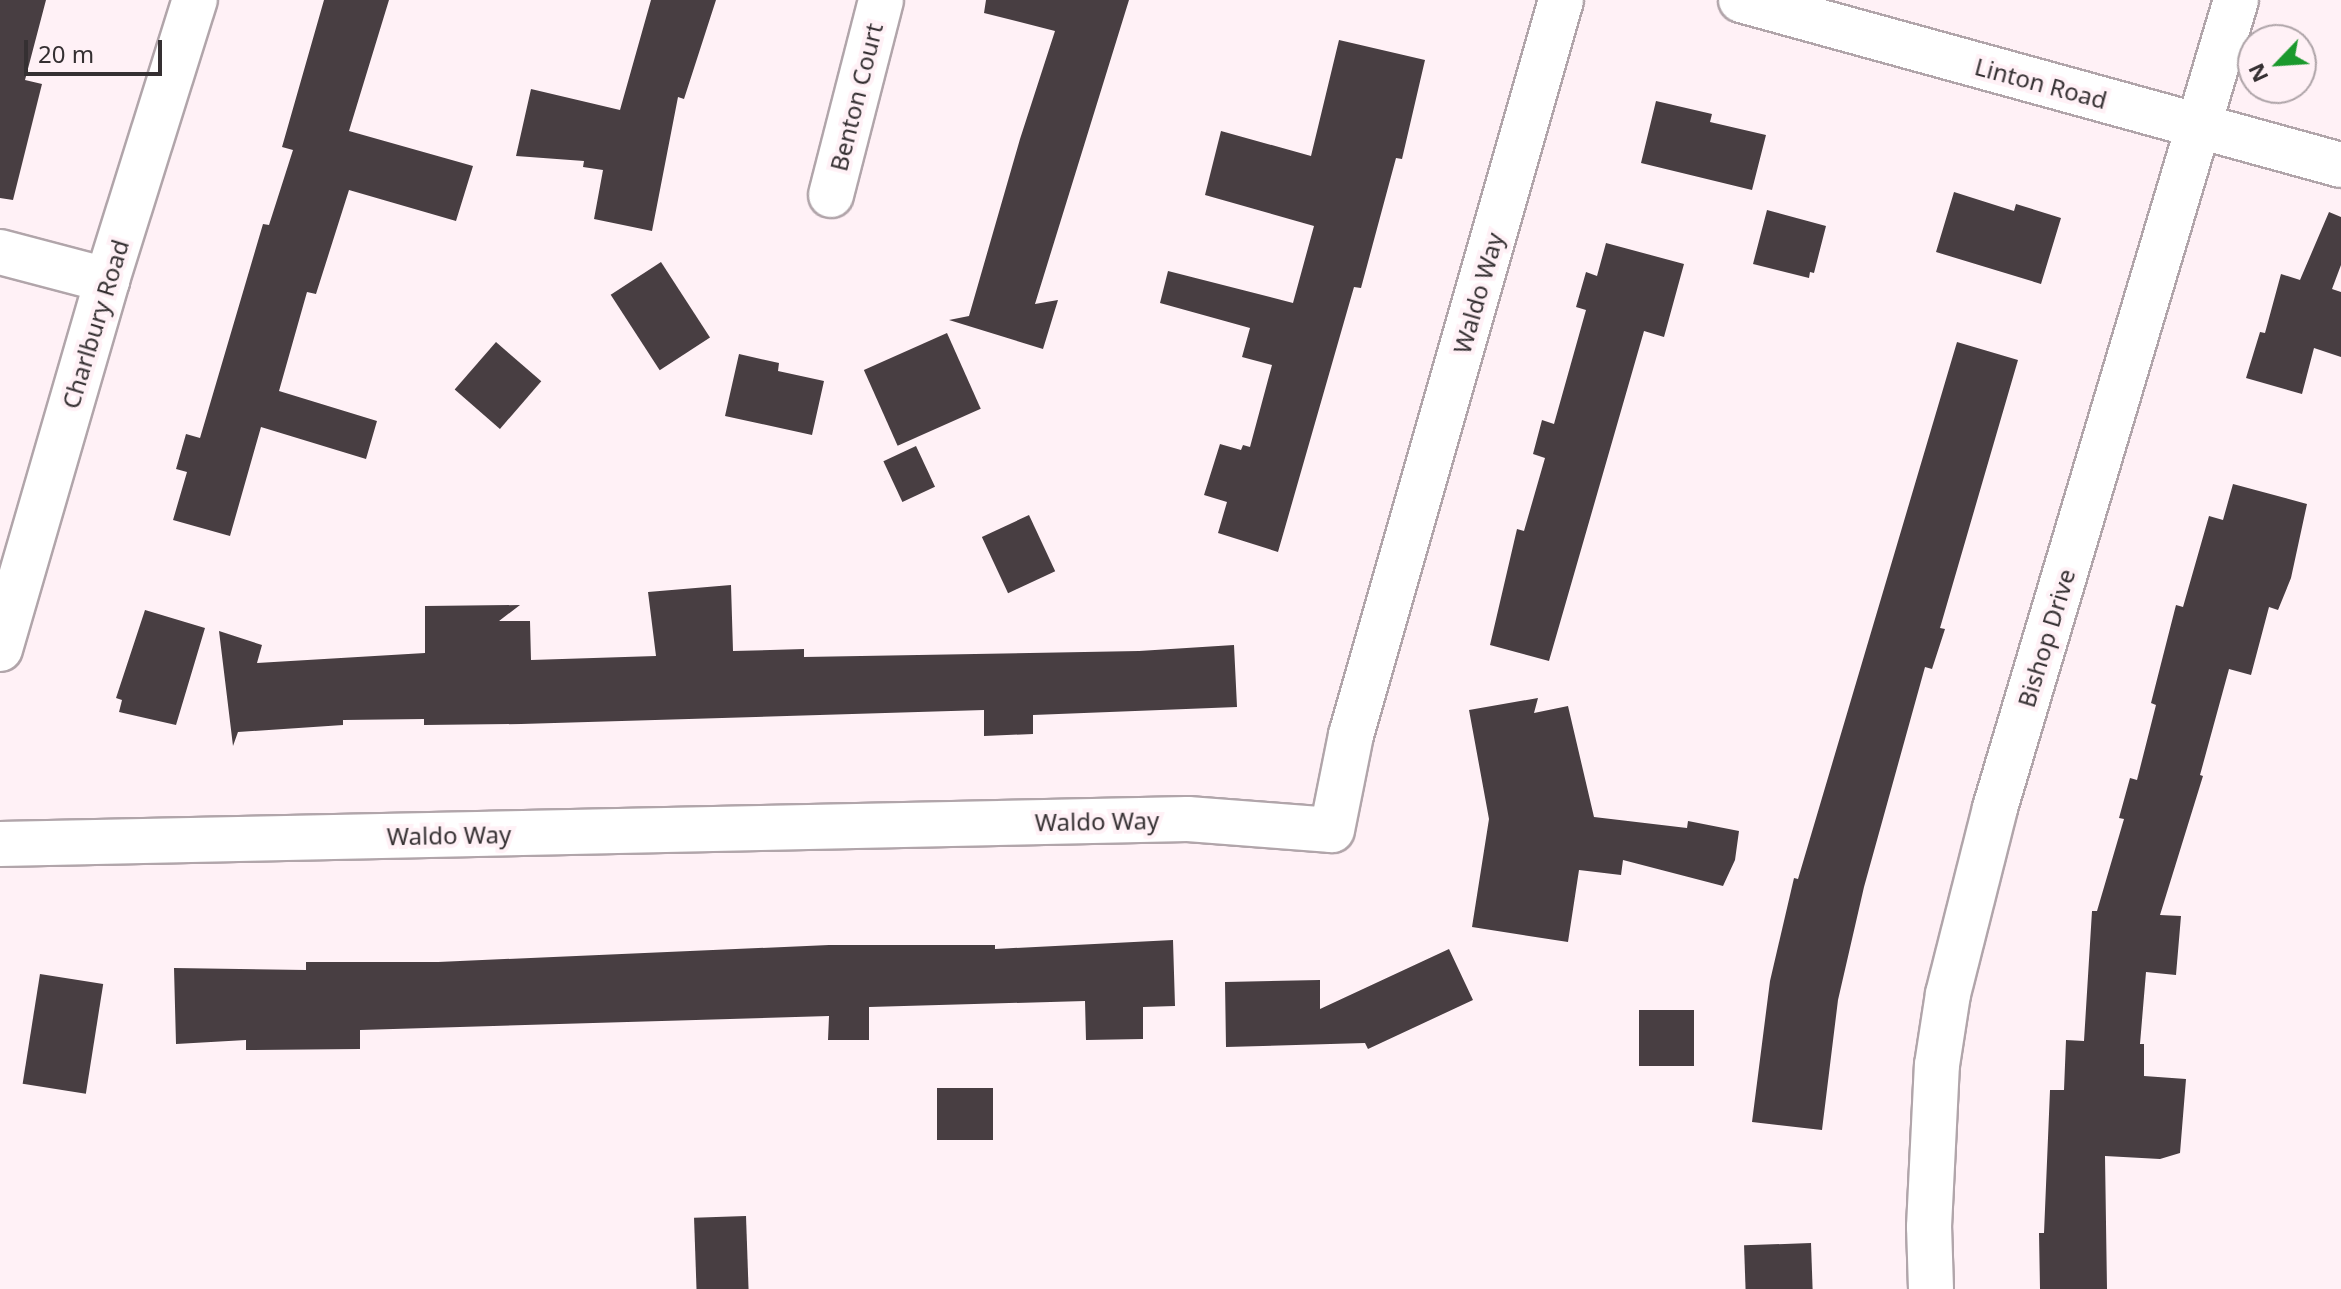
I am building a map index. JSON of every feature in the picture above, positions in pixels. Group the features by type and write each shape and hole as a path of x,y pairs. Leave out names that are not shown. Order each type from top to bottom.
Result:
{"street":[{"name":"Charlbury Road","path":"0,649 107,280 195,0"},
{"name":"Benton Court","path":"831,195 881,0"},
{"name":"Waldo Way","path":"0,844 1188,819 1332,830 1351,735 1561,0"},
{"name":"Linton Road","path":"1741,0 2341,165"},
{"name":"Bishop Drive","path":"1931,1289 1929,1227 1937,1065 1948,994 1995,808 2236,0"},
{"path":"0,252 107,280"}],"building":[{"path":"0,0 46,0 25,80 42,84 13,200 0,198"},
{"path":"324,0 389,0 349,131 473,166 456,221 349,190 316,294 307,292 279,391 377,421 366,459 261,427 230,536 173,520 187,472 176,469 186,434 200,438 263,224 269,225 293,150 282,147"},
{"path":"651,0 716,0 684,99 678,97 652,231 594,219 603,170 583,167 584,161 516,156 531,89 620,110"},
{"path":"986,0 1129,0 1035,304 1058,300 1043,349 949,320 969,316 1055,31 984,13"},
{"path":"1339,40 1425,60 1402,159 1396,158 1361,288 1354,287 1278,552 1218,533 1227,502 1204,495 1220,444 1241,450 1243,445 1250,447 1272,365 1242,357 1250,328 1160,303 1168,271 1293,303 1314,226 1205,195 1221,131 1311,156"},
{"path":"1656,101 1712,114 1710,122 1766,135 1752,190 1641,163"},
{"path":"1954,192 2014,211 2016,204 2061,218 2041,284 1936,252"},
{"path":"1767,210 1826,226 1814,273 1810,272 1809,278 1753,264"},
{"path":"2329,212 2341,217 2341,265 2332,289 2341,292 2341,357 2314,348 2302,394 2246,378 2260,332 2265,333 2281,274 2300,280"},
{"path":"1606,243 1684,264 1664,337 1644,331 1549,661 1490,645 1517,529 1524,531 1545,458 1533,454 1542,420 1554,424 1586,310 1576,307 1586,272 1597,276"},
{"path":"661,262 710,337 660,370 611,295"},
{"path":"947,333 981,409 898,446 864,370"},
{"path":"496,342 541,381 500,429 455,390"},
{"path":"1957,342 2018,360 1940,628 1945,629 1932,669 1925,667 1864,887 1838,1000 1822,1130 1752,1122 1770,981 1794,878 1798,879"},
{"path":"739,354 779,363 778,371 824,381 812,435 725,416"},
{"path":"916,446 935,487 902,502 883,461"},
{"path":"2233,484 2307,504 2291,578 2278,610 2269,607 2251,675 2229,669 2200,775 2203,776 2160,915 2181,916 2176,975 2146,972 2140,1044 2144,1044 2144,1076 2186,1079 2180,1153 2160,1159 2105,1156 2107,1289 2040,1289 2039,1233 2044,1233 2050,1090 2064,1090 2066,1040 2084,1041 2092,911 2097,911 2124,819 2119,818 2130,778 2137,780 2156,705 2151,703 2176,605 2183,607 2209,516 2223,520"},
{"path":"1029,515 1055,571 1008,593 982,537"},
{"path":"731,585 733,651 804,649 804,657 1139,651 1234,645 1237,707 1033,715 1033,734 984,736 984,710 521,724 424,725 424,719 343,720 343,725 238,732 233,746 219,631 262,645 257,663 425,653 425,606 520,605 499,621 530,621 531,660 656,656 648,592"},
{"path":"145,610 205,628 176,725 119,712 122,700 116,698"},
{"path":"1538,698 1534,713 1568,706 1594,817 1687,828 1688,821 1739,831 1735,860 1723,886 1623,860 1621,875 1579,870 1568,942 1472,927 1489,819 1469,710"},
{"path":"1173,940 1175,1006 1143,1007 1143,1039 1086,1040 1085,1001 869,1007 869,1040 828,1040 829,1016 360,1030 360,1049 246,1050 246,1040 176,1044 174,968 306,970 306,962 438,962 829,945 995,945 995,949"},
{"path":"1449,949 1473,1000 1368,1049 1365,1043 1226,1047 1225,982 1320,980 1320,1009"},
{"path":"40,974 103,984 86,1094 23,1084"},
{"path":"1639,1010 1694,1010 1694,1066 1639,1066"},
{"path":"937,1088 993,1088 993,1140 937,1140"},
{"path":"746,1216 749,1289 697,1289 694,1218"},
{"path":"1811,1243 1813,1289 1746,1289 1744,1245"}]}
